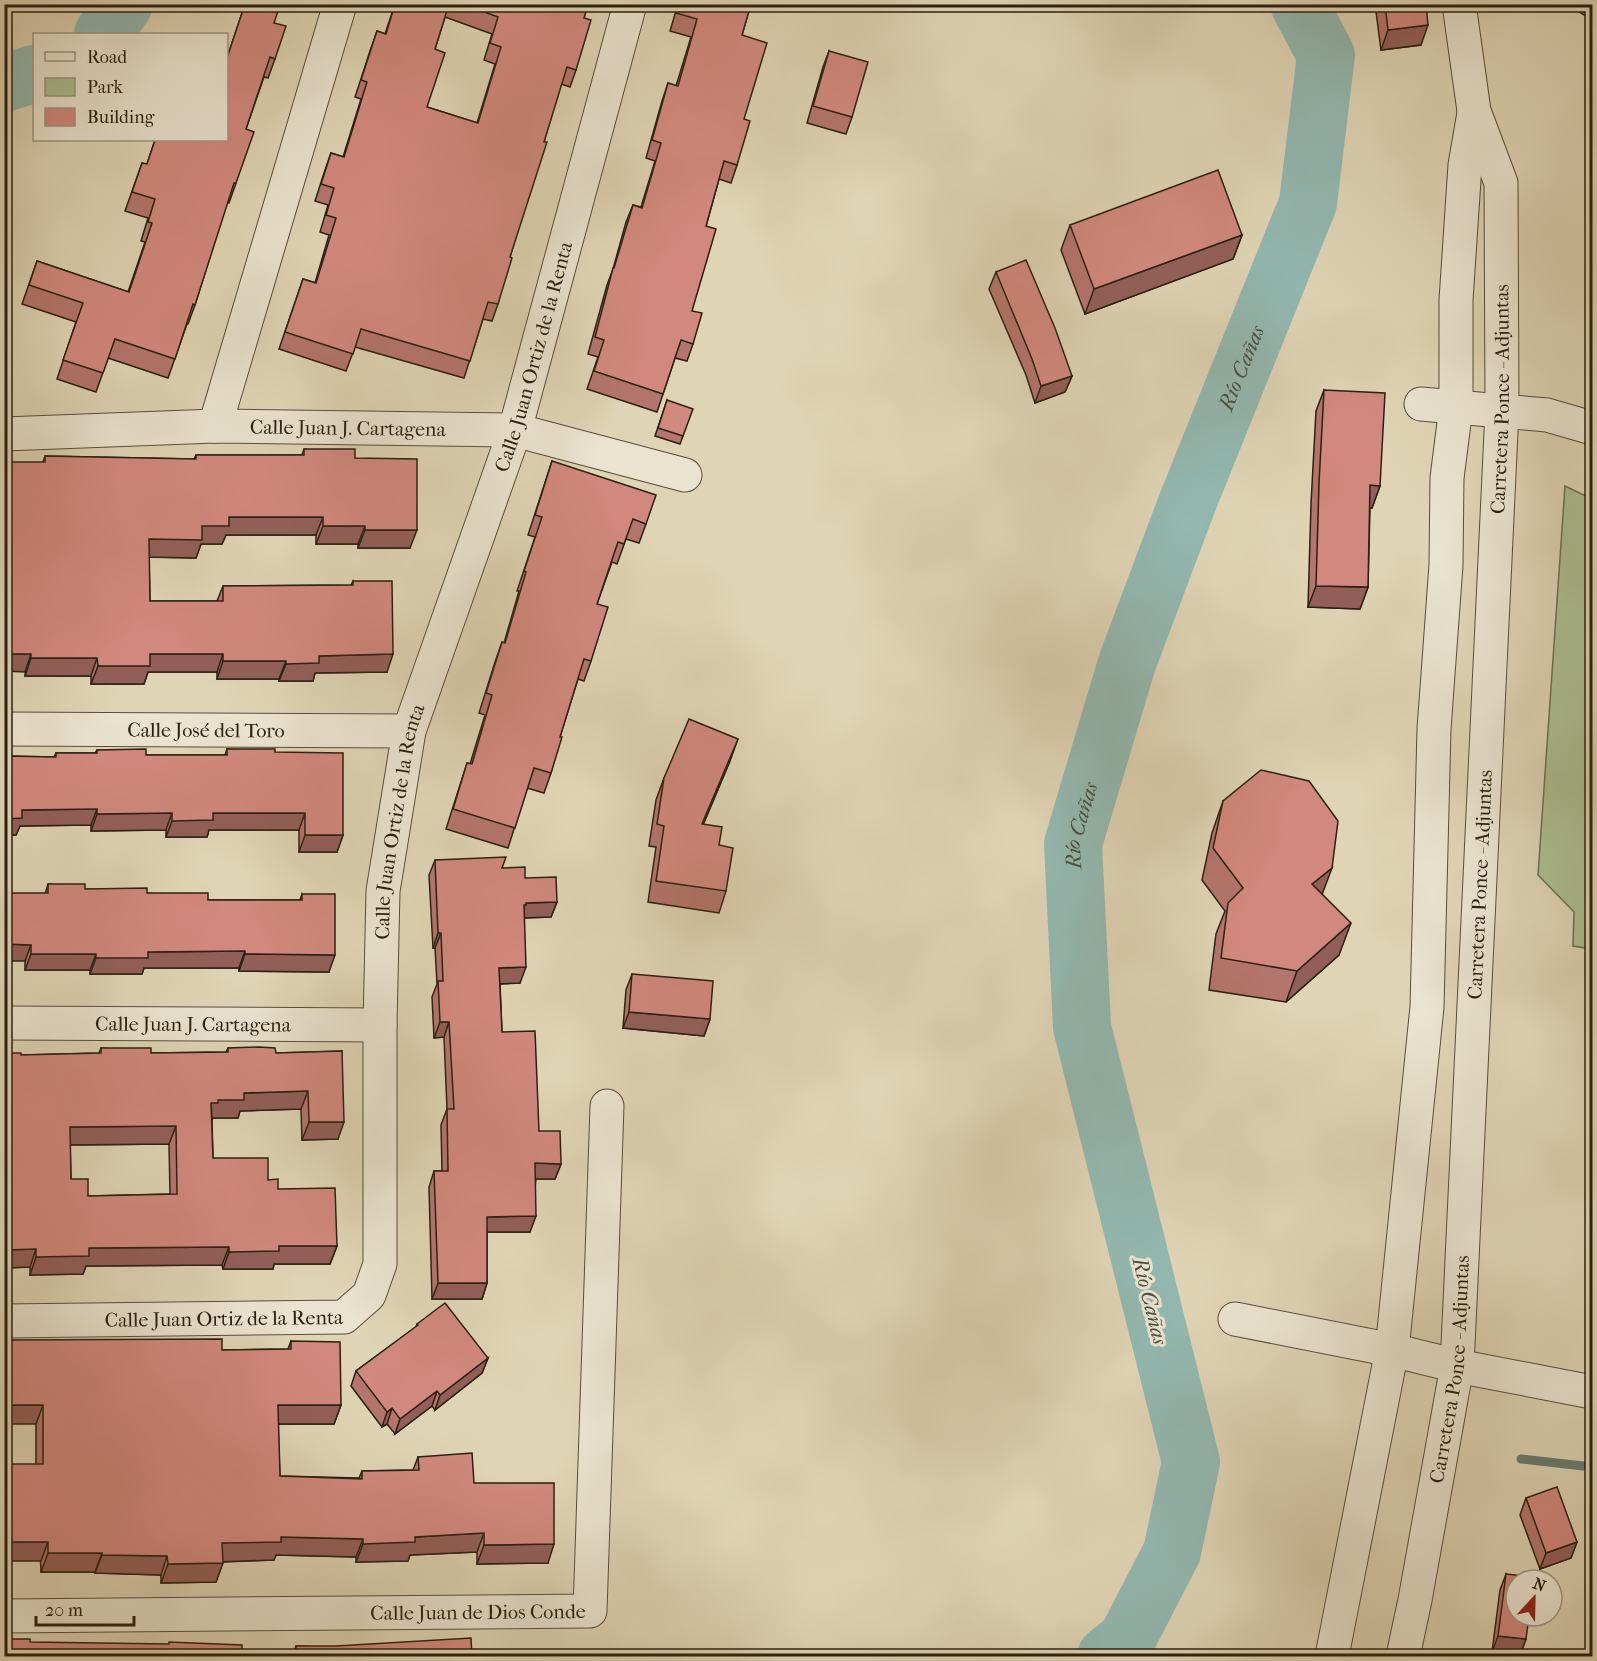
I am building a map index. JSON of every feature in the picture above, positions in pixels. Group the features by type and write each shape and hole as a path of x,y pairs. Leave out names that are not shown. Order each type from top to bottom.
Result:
{"street":[{"path":"214,426 340,4"},
{"name":"Calle Juan Ortiz de la Renta","path":"4,1321 344,1317 369,1295 380,1264 380,1025 383,891 409,730 515,430 630,4"},
{"name":"Carretera Ponce - Adjuntas","path":"1403,1656 1457,1366 1502,411 1501,183 1474,111 1459,4"},
{"name":"Carretera Ponce - Adjuntas","path":"1332,1656 1392,1350 1426,1007 1434,729 1446,565 1447,478 1456,407 1456,300 1465,165 1474,111"},
{"path":"1421,404 1547,415 1593,428"},
{"name":"Calle Juan J. Cartagena","path":"4,434 214,426 515,430 685,475"},
{"name":"Calle José del Toro","path":"4,729 409,730"},
{"name":"Calle Juan J. Cartagena","path":"4,1023 380,1025"},
{"name":"Calle Juan de Dios Conde","path":"4,1616 590,1611 607,1106"},
{"path":"1234,1319 1593,1392"}],"green space":[{"path":"1565,486 1592,499 1592,949 1573,946 1574,912 1538,875"}],"building":[{"path":"245,4 280,5 274,23 286,26 275,59 270,57 246,129 254,132 236,183 234,183 175,359 115,339 103,373 63,360 83,303 29,285 37,261 129,292 152,223 148,222 155,199 132,192 142,163 147,164 155,141 228,141 228,55"},
{"path":"395,4 449,4 435,49 445,53 427,107 478,123 501,47 490,43 498,17 463,4 588,4 584,18 591,20 576,70 567,67 498,304 488,302 470,361 361,329 353,354 285,332 303,279 316,283 336,218 326,215 334,188 321,184 331,153 344,157 367,82 361,80 377,31 386,34"},
{"path":"679,4 751,4 742,35 767,43 744,119 750,121 737,165 724,161 706,226 716,229 692,311 702,313 693,344 681,340 663,394 594,371 604,340 595,337 633,205 642,208 661,143 652,140 668,83 678,86 697,19 676,13"},
{"path":"1385,4 1426,4 1428,25 1388,30"},
{"path":"829,51 868,62 852,117 813,106"},
{"path":"1218,170 1242,235 1094,289 1070,225"},
{"path":"1026,260 1055,328 1072,376 1041,386 996,272"},
{"path":"1324,390 1385,393 1380,486 1370,485 1368,587 1316,586"},
{"path":"667,400 693,409 683,436 658,428"},
{"path":"304,449 355,449 355,458 417,459 417,530 365,530 365,526 323,526 323,517 229,517 229,526 202,526 202,540 149,539 150,601 223,601 223,586 353,585 353,581 392,581 393,654 319,656 319,663 286,664 286,661 223,661 223,654 150,654 150,666 98,666 97,658 31,658 31,654 4,654 4,462 45,462 45,456 196,459 196,455 304,455"},
{"path":"552,461 656,495 646,524 633,519 624,544 618,542 597,604 608,607 591,661 584,659 551,773 534,768 515,828 453,809 467,763 472,764 492,695 486,693 502,642 505,643 526,572 524,571 542,517 535,515"},
{"path":"689,719 738,739 702,824 722,827 719,845 733,848 726,891 656,881 664,826 657,824 664,778"},
{"path":"146,749 146,755 227,755 227,749 343,753 343,835 305,835 305,813 213,813 213,820 172,821 172,813 97,814 97,809 22,810 22,818 4,819 4,756 56,757 56,753 97,753 97,750"},
{"path":"1261,770 1309,781 1338,821 1332,868 1312,884 1351,923 1297,971 1221,958 1228,903 1243,888 1213,848 1223,801"},
{"path":"506,857 502,868 525,867 525,878 556,877 557,902 526,903 524,905 526,967 499,968 502,1032 535,1031 539,1131 560,1131 561,1164 535,1163 536,1216 487,1217 487,1283 438,1283 434,1171 448,1171 447,1109 454,1109 449,1022 440,1022 438,981 443,981 441,933 438,933 435,860"},
{"path":"48,884 85,884 85,889 147,888 147,893 208,893 208,900 302,900 302,894 335,894 335,955 245,954 245,951 148,952 148,958 96,958 96,954 31,954 31,945 4,944 4,893 48,893"},
{"path":"632,974 713,981 710,1019 629,1012"},
{"path":"101,1048 151,1048 151,1053 228,1052 228,1048 275,1048 276,1053 342,1051 344,1122 309,1122 308,1091 244,1093 244,1100 218,1100 218,1103 211,1103 213,1158 268,1158 268,1180 278,1179 278,1189 335,1188 337,1246 279,1246 279,1251 229,1252 229,1247 89,1248 89,1256 36,1257 36,1249 4,1250 4,1053 21,1053 21,1055 101,1053","holes":["176,1126 177,1194 88,1196 88,1179 71,1179 70,1127"]},
{"path":"445,1303 488,1358 440,1395 437,1391 400,1419 392,1408 387,1412 356,1371"},
{"path":"222,1339 222,1350 291,1349 291,1341 340,1342 341,1405 278,1405 280,1476 362,1479 362,1471 419,1470 418,1457 472,1453 474,1483 554,1483 554,1544 484,1545 484,1533 415,1537 415,1542 363,1544 363,1539 281,1537 281,1542 222,1543 223,1563 168,1564 167,1556 48,1553 48,1542 4,1542 4,1464 43,1464 43,1405 4,1405 5,1340"},
{"path":"1557,1487 1577,1542 1546,1553 1526,1498"},
{"path":"1504,1590 1504,1628 1527,1628 1526,1639 1498,1636"},
{"path":"471,1638 472,1656 296,1656 296,1646 336,1646"},
{"path":"4,1639 30,1639 30,1642 169,1644 169,1642 242,1645 242,1656 4,1656"}],"waterway":[{"name":"Río Cañas","path":"104,33 124,4"},
{"name":"Río Cañas","path":"1106,1656 1127,1639 1172,1552 1191,1462 1082,1027 1073,844 1127,663 1186,506 1308,203 1326,55 1299,4"},
{"name":"Río Cañas","path":"4,83 33,74"},
{"path":"1521,1459 1592,1467"}]}
